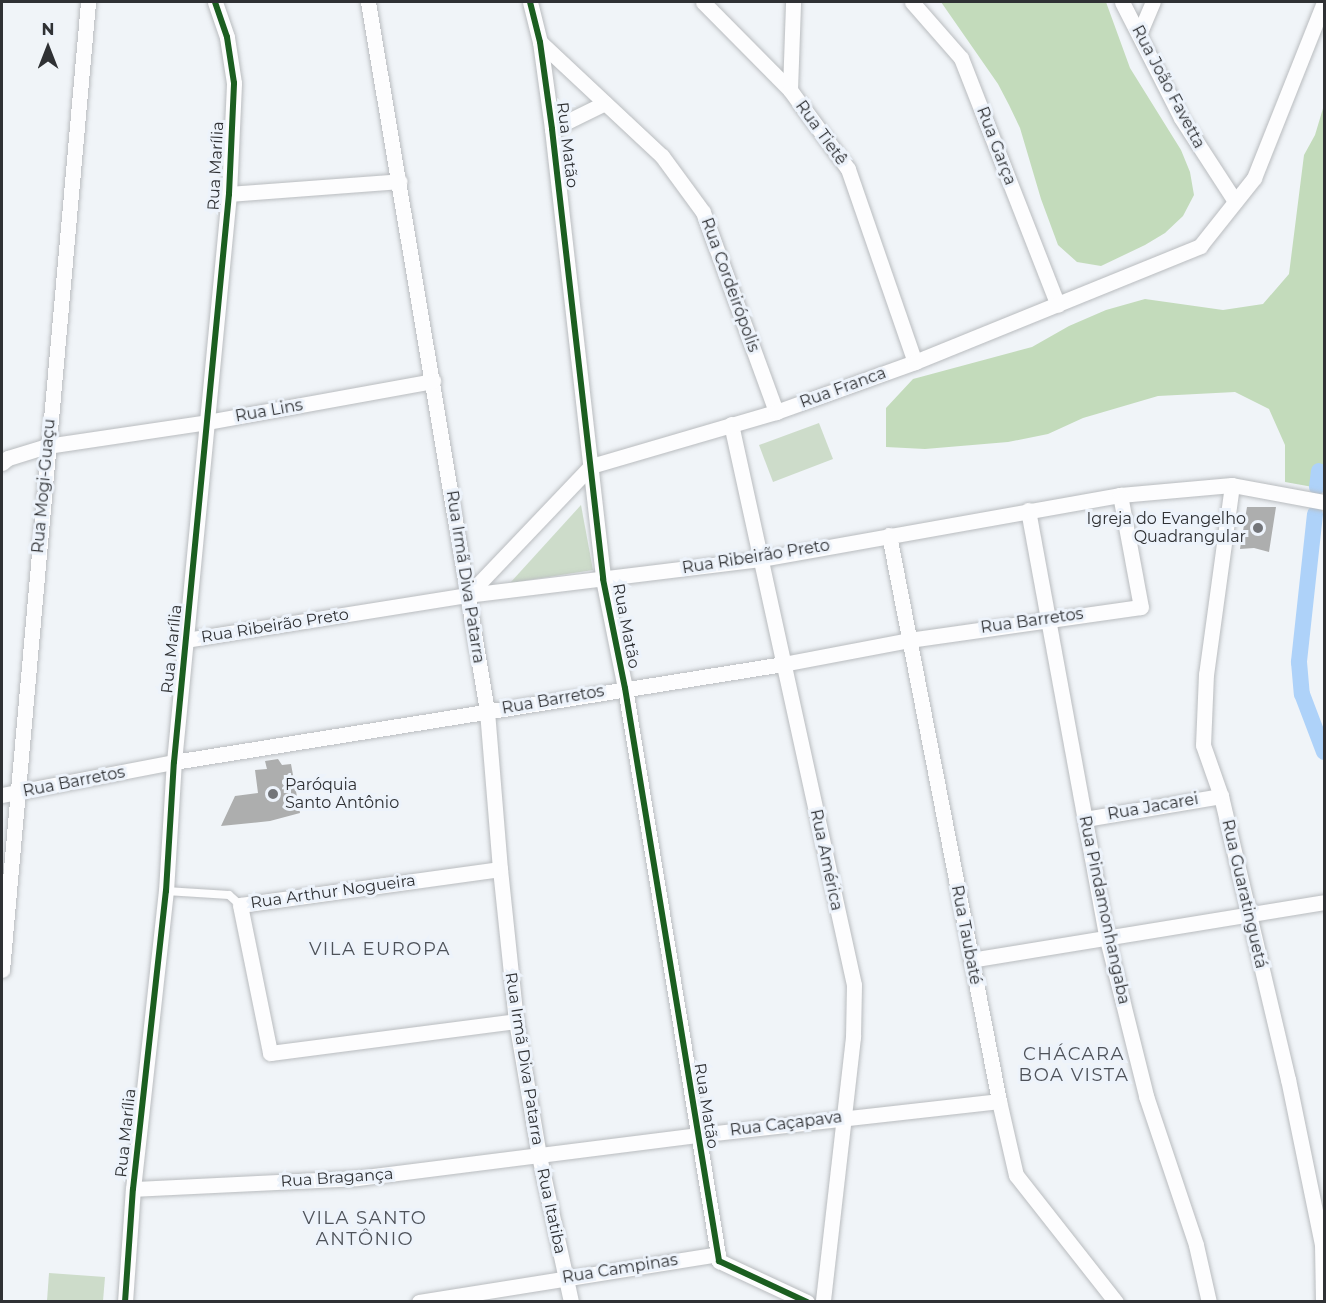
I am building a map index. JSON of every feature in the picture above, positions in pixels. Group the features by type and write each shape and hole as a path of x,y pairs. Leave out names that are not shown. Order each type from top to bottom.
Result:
{"street":[{"name":"Rua Mogi-Guaçu","path":"2,970 9,794 47,447 88,2"},
{"name":"Rua Marília","path":"125,1302 134,1189 166,891 174,762 229,194 234,83 227,37 215,2"},
{"name":"Rua Irmã Diva Patarra","path":"368,2 400,181 487,711 516,1021 539,1156"},
{"name":"Rua Matão","path":"530,2 540,42 552,129 603,579 625,688 718,1254"},
{"name":"Rua Tietê","path":"703,2 790,90 848,169 915,362"},
{"path":"790,90 793,2"},
{"name":"Rua Garça","path":"912,2 961,58 1058,305"},
{"name":"Rua João Favetta","path":"1122,2 1140,32 1181,118 1235,201"},
{"path":"1140,32 1153,2"},
{"name":"Rua Franca","path":"468,595 591,466 776,412 915,362 1200,246 1254,178 1324,2"},
{"name":"Rua Cordeirópolis","path":"540,42 662,156 703,212 776,412"},
{"path":"552,129 605,103"},
{"path":"229,194 400,181"},
{"name":"Rua Lins","path":"2,463 8,458 47,447 207,422 433,381"},
{"name":"Rua América","path":"731,424 854,985 853,1036 842,1117 823,1302"},
{"name":"Rua Ribeirão Preto","path":"186,640 468,595 761,559 1120,495 1232,485 1324,502"},
{"name":"Rua Guaratinguetá","path":"1232,485 1206,674 1203,745 1221,796 1288,1079 1322,1244 1323,1302"},
{"name":"Rua Barretos","path":"9,794 174,762 783,664 909,640 1048,618 1141,607 1120,495"},
{"name":"Rua Pindamonhangaba","path":"1028,510 1107,939 1146,1096 1196,1245 1209,1302"},
{"name":"Rua Taubaté","path":"889,535 971,960 1016,1175 1116,1302"},
{"name":"Rua Jacarei","path":"1085,819 1221,796"},
{"name":"Rua Arthur Nogueira","path":"500,869 240,905 270,1053 516,1021"},
{"path":"971,960 1324,902"},
{"name":"Rua Caçapava","path":"539,1156 842,1117 999,1101"},
{"name":"Rua Bragança","path":"134,1189 357,1179 539,1156"},
{"name":"Rua Itatiba","path":"539,1156 571,1302"},
{"path":"718,1254 719,1261 807,1302"},
{"name":"Rua Campinas","path":"419,1302 718,1254"}],"lane":[{"path":"166,891 229,895 240,905"}],"green space":[{"path":"941,2 1106,2 1130,68 1181,150 1190,172 1194,195 1183,216 1165,233 1101,266 1077,262 1058,245 1041,199 1020,128 1009,105 998,84"},
{"path":"1324,105 1324,489 1285,482 1285,445 1269,409 1235,392 1158,396 1083,418 1048,434 1008,442 925,449 886,447 886,408 913,379 1032,347 1069,326 1106,310 1145,299 1223,310 1263,304 1289,274 1304,155 1315,135"},
{"path":"819,423 833,459 773,482 759,445"},
{"path":"581,505 593,570 510,583"},
{"path":"49,1273 105,1277 103,1301 47,1301"}],"building":[{"name":"Igreja do Evangelho Quadrangular","path":"1247,507 1276,507 1269,552 1254,548 1240,549"},
{"name":"Paróquia Santo Antônio","path":"278,759 282,765 291,764 300,813 270,821 221,826 235,796 258,793 255,770 267,769 265,761"}],"waterway":[{"path":"1317,487 1319,471"},
{"path":"1315,514 1299,662 1302,694 1324,752"}],"cycle path":[{"path":"125,1302 133,1189 166,891 174,762 229,194 234,83 227,37 215,2"},
{"path":"530,2 540,42 552,129 603,579 625,688 719,1261 807,1302"}],"place":[{"name":"Igreja do Evangelho Quadrangular","path":"1258,528"},
{"name":"Paróquia Santo Antônio","path":"273,794"}],"district":[{"name":"VILA EUROPA","path":"380,949"},
{"name":"CHÁCARA BOA VISTA","path":"1074,1065"},
{"name":"VILA SANTO ANTÔNIO","path":"365,1229"}]}
